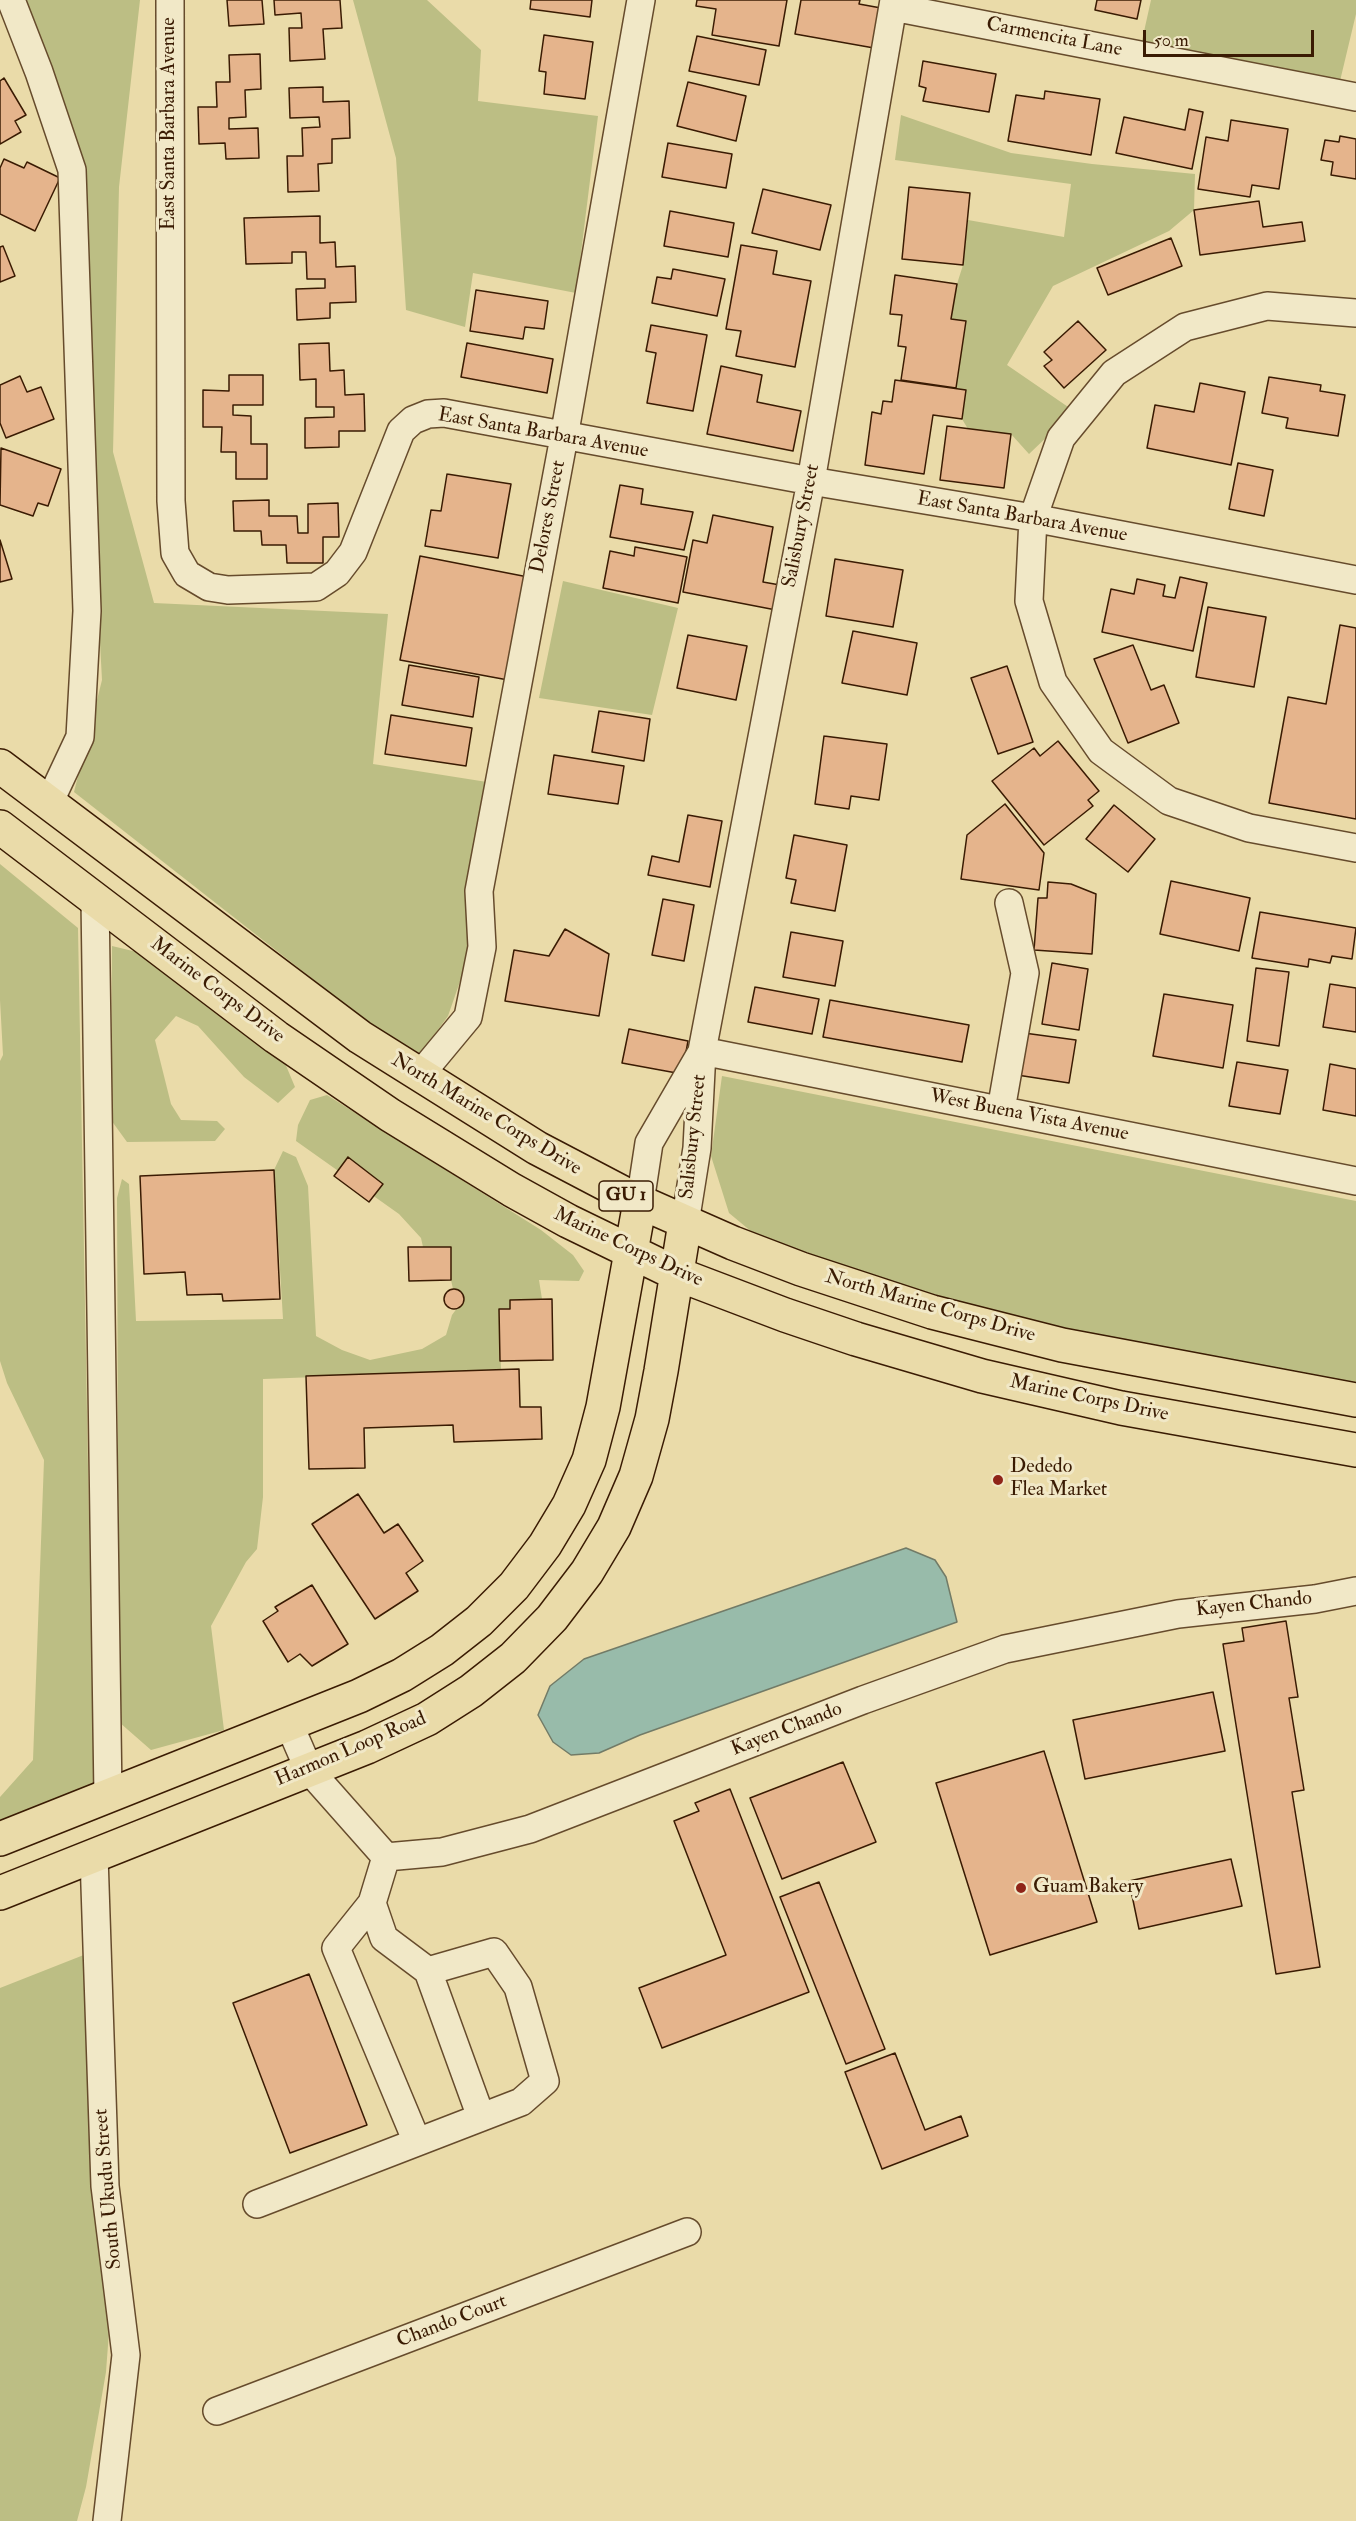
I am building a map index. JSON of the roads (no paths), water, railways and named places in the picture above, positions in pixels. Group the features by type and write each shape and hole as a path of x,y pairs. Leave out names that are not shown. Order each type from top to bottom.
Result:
{"main road":[{"name":"North Marine Corps Drive","path":"0,766 305,998 419,1076 537,1148 639,1202 685,1223 811,1273 994,1329 1131,1360 1356,1400"},
{"name":"Marine Corps Drive","path":"0,827 276,1037 390,1115 512,1190 677,1274 784,1315 982,1376 1121,1407 1356,1450"},
{"path":"0,1839 359,1696 402,1675 442,1650 486,1614 514,1586 545,1545 569,1504 589,1460 603,1407 639,1202"},
{"name":"Harmon Loop Road","path":"0,1893 367,1747 417,1724 471,1692 521,1650 552,1618 587,1572 614,1527 636,1476 652,1419 685,1223"}],"street":[{"path":"11,0 39,72 72,170 87,611 80,737 49,803"},
{"name":"East Santa Barbara Avenue","path":"170,0 171,501 175,553 187,574 209,587 238,590 316,587 337,573 353,552 401,431 413,420 428,414 444,413 564,437 1033,518 1356,580"},
{"name":"Delores Street","path":"419,1076 468,1017 482,947 479,891 564,437 641,0"},
{"name":"Carmencita Lane","path":"894,3 1356,97"},
{"name":"Salisbury Street","path":"685,1223 697,1148 702,1052 811,481 894,3"},
{"path":"1356,313 1267,306 1185,327 1114,373 1061,438 1033,518 1029,601 1053,682 1101,751 1169,801 1249,828 1356,848"},
{"path":"95,899 108,1796"},
{"path":"1001,1110 1025,973 1009,903"},
{"name":"Salisbury Street","path":"639,1202 649,1143 702,1052"},
{"name":"West Buena Vista Avenue","path":"702,1052 1356,1181"},
{"name":"Kayen Chando","path":"386,1857 442,1852 530,1829 863,1700 1005,1649 1178,1614 1315,1599 1356,1591"},
{"path":"289,1724 309,1770 386,1857 372,1903 336,1948 417,2142"},
{"name":"South Ukudu Street","path":"94,1856 105,2186 126,2355 108,2521"},
{"path":"372,1903 384,1938 428,1971 481,2117"},
{"path":"257,2204 521,2102 545,2081 518,1987 494,1952 428,1971"},
{"name":"Chando Court","path":"217,2411 687,2232"}],"place":[{"name":"Dededo Flea Market","path":"998,1480"},
{"name":"Guam Bakery","path":"1021,1888"}]}
